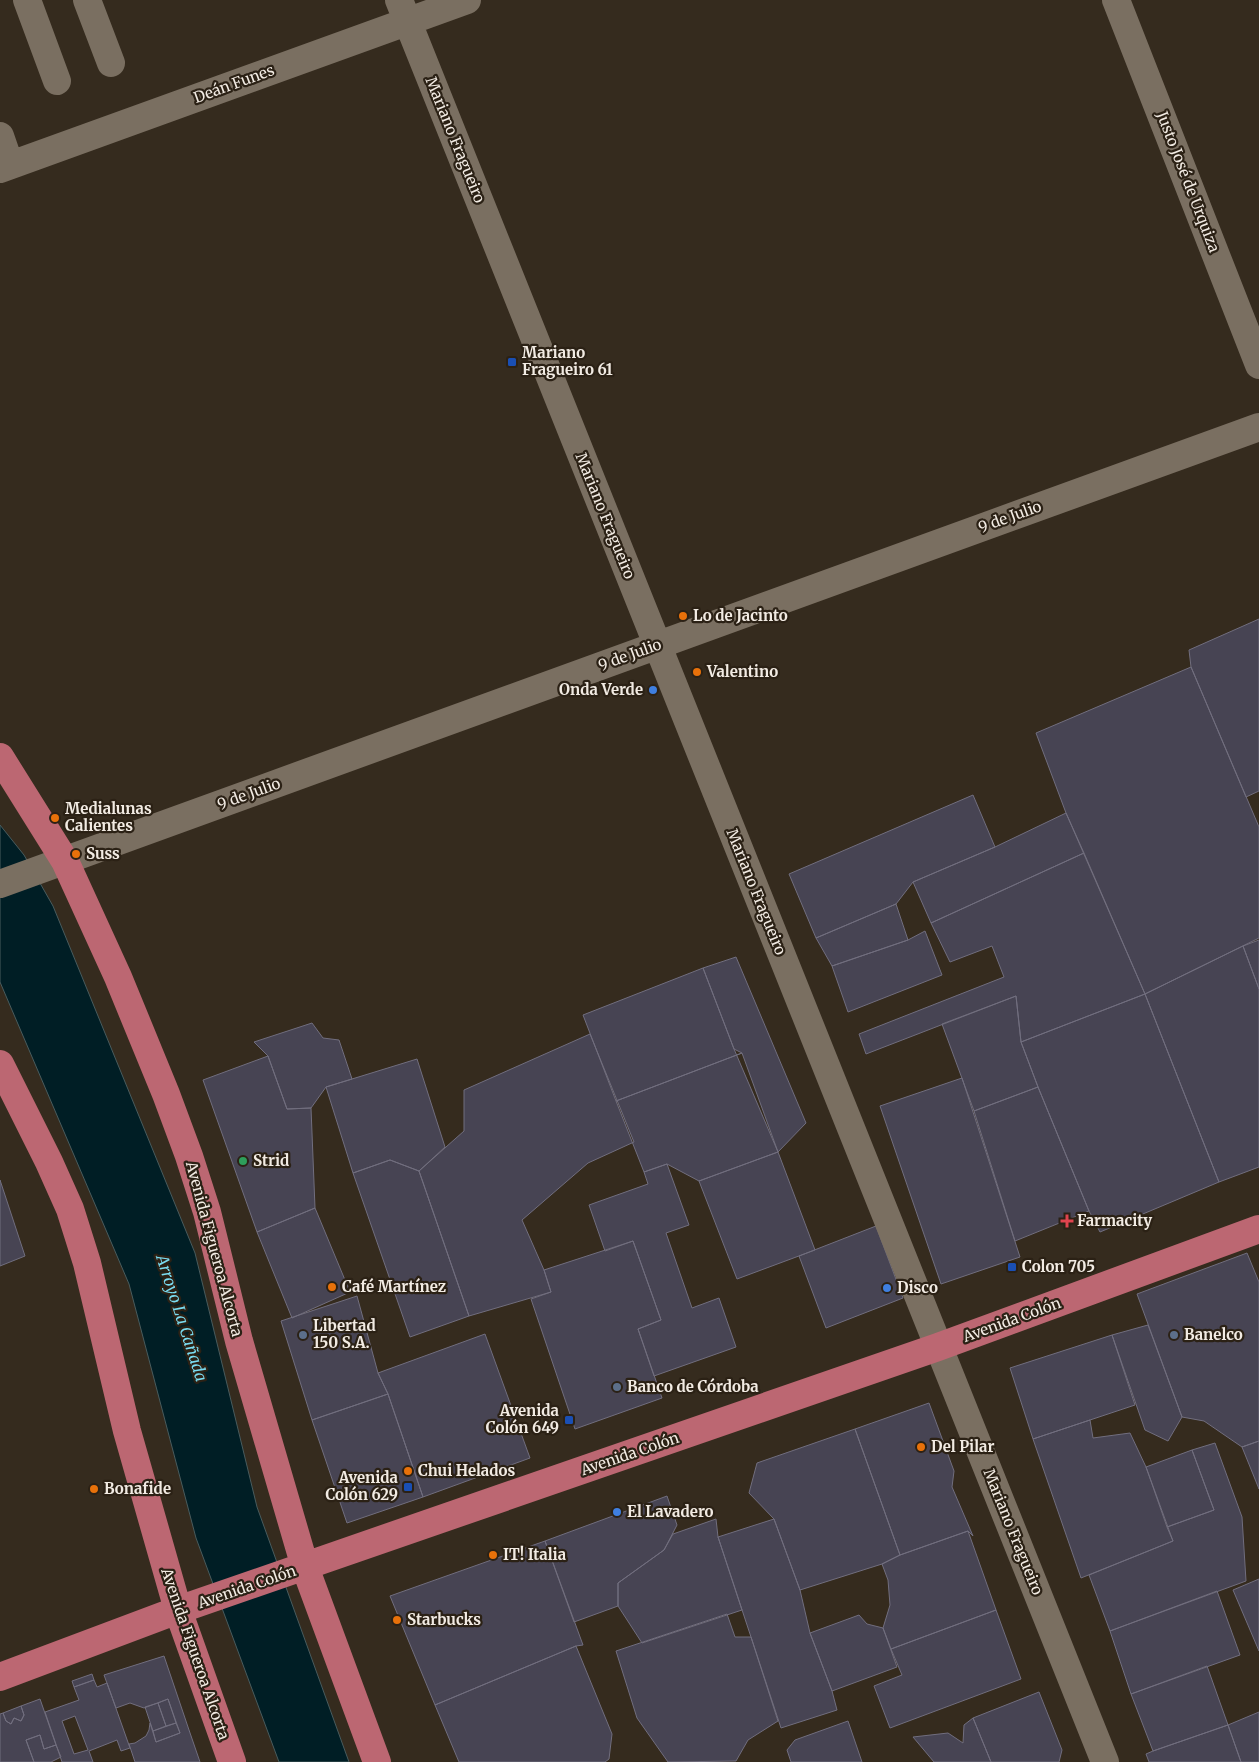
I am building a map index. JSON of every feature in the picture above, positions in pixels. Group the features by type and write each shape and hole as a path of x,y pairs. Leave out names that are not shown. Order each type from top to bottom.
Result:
{"main road":[{"name":"Avenida Figueroa Alcorta","path":"0,757 65,861 118,976 166,1094 207,1212 239,1341 305,1567 377,1762"},
{"name":"Avenida Figueroa Alcorta","path":"0,1064 49,1162 70,1209 87,1262 127,1431 178,1610 232,1762"},
{"name":"Avenida Colón","path":"0,1677 178,1610 938,1347 1259,1230"}],"street":[{"path":"28,0 57,81"},
{"path":"87,0 111,63"},
{"name":"Deán Funes","path":"5,167 403,11 467,0"},
{"name":"Justo José de Urquiza","path":"1116,0 1259,365"},
{"name":"Mariano Fragueiro","path":"403,11 1105,1762"},
{"path":"0,136 5,167"},
{"name":"9 de Julio","path":"0,884 1259,427"}],"water":[{"name":"Arroyo La Cañada","path":"0,825 24,855 53,906 195,1253 257,1507 349,1762 279,1762 196,1538 129,1284 0,982"}],"building":[{"path":"1259,619 1259,791 1246,797 1191,667 1189,650"},
{"path":"1191,667 1259,827 1259,938 1145,994 1066,813 1036,733"},
{"path":"973,795 995,847 913,882 896,904 816,938 789,874"},
{"path":"1066,813 1084,853 931,923 913,882 995,847"},
{"path":"1084,853 1145,994 1021,1042 1016,996 866,1054 859,1034 1004,977 992,946 950,962 931,923"},
{"path":"896,904 908,940 832,966 816,938"},
{"path":"925,931 942,975 848,1012 832,966 908,940"},
{"path":"1259,940 1259,989 1243,946"},
{"path":"1243,946 1259,989 1259,1167 1219,1182 1145,994"},
{"path":"736,957 806,1123 778,1152 734,1049 703,968"},
{"path":"703,968 734,1049 742,1053 616,1101 583,1015"},
{"path":"1145,994 1219,1182 1100,1232 1089,1211 1021,1042"},
{"path":"1016,996 1021,1042 1038,1087 974,1111 942,1024"},
{"path":"312,1023 323,1038 339,1040 352,1079 326,1087 311,1108 287,1109 268,1056 254,1042"},
{"path":"590,1034 634,1142 588,1163 522,1220 544,1270 551,1292 469,1316 419,1171 464,1131 464,1090"},
{"path":"742,1053 778,1152 699,1181 667,1164 644,1172 616,1101"},
{"path":"268,1056 287,1109 311,1108 315,1208 257,1232 203,1080"},
{"path":"417,1059 445,1147 419,1171 390,1160 353,1173 326,1087"},
{"path":"962,1078 1020,1257 941,1284 880,1106"},
{"path":"1038,1087 1089,1211 1015,1241 974,1111"},
{"path":"778,1152 815,1250 737,1279 699,1181"},
{"path":"390,1160 419,1171 469,1316 410,1337 353,1173"},
{"path":"667,1164 689,1225 666,1233 692,1308 719,1298 736,1347 654,1376 638,1329 661,1320 633,1241 605,1251 589,1205 648,1184 644,1172"},
{"path":"0,1180 25,1256 0,1266"},
{"path":"315,1208 350,1292 292,1318 257,1232"},
{"path":"876,1226 903,1298 826,1328 799,1256"},
{"path":"633,1241 661,1320 638,1329 662,1398 575,1429 531,1299 551,1292 544,1270"},
{"path":"1247,1253 1259,1282 1259,1441 1242,1447 1204,1421 1182,1417 1137,1294"},
{"path":"357,1296 378,1373 388,1394 312,1420 281,1321"},
{"path":"1148,1325 1182,1417 1168,1441 1145,1430 1112,1335"},
{"path":"485,1334 530,1458 423,1497 388,1394 378,1373"},
{"path":"1112,1335 1135,1405 1033,1439 1010,1368"},
{"path":"388,1394 423,1497 347,1523 312,1420"},
{"path":"929,1403 954,1471 952,1487 973,1536 968,1531 900,1555 855,1429"},
{"path":"1090,1420 1093,1438 1130,1433 1146,1467 1173,1541 1081,1578 1033,1439"},
{"path":"855,1429 900,1555 882,1564 800,1590 774,1519 749,1493 757,1463"},
{"path":"1259,1441 1259,1489 1242,1447"},
{"path":"1215,1443 1242,1517 1246,1581 1110,1631 1089,1575 1173,1541 1167,1527 1214,1510 1192,1450"},
{"path":"1192,1450 1214,1510 1167,1527 1146,1467"},
{"path":"667,1496 677,1525 664,1550 618,1583 618,1606 574,1622 545,1541"},
{"path":"716,1519 718,1537 742,1610 642,1643 618,1606 618,1583 664,1550 673,1534"},
{"path":"774,1519 800,1590 810,1633 832,1691 837,1710 781,1728 718,1537"},
{"path":"968,1531 996,1610 891,1649 883,1628 890,1605 888,1580 882,1564 900,1555"},
{"path":"545,1541 583,1645 576,1646 435,1705 390,1596"},
{"path":"1259,1579 1259,1651 1233,1590"},
{"path":"1217,1591 1240,1655 1131,1694 1110,1631"},
{"path":"996,1610 1021,1679 890,1728 874,1686 902,1675 891,1649"},
{"path":"727,1614 735,1637 751,1637 778,1721 748,1740 736,1761 668,1762 637,1718 616,1651"},
{"path":"859,1615 867,1624 883,1628 897,1667 832,1691 810,1633"},
{"path":"576,1646 612,1734 609,1759 605,1762 459,1762 435,1705"},
{"path":"164,1656 200,1762 135,1762 129,1744 135,1743 146,1736 150,1723 156,1742 180,1733 168,1699 144,1708 130,1703 116,1708 104,1675"},
{"path":"1207,1666 1228,1725 1153,1751 1131,1694"},
{"path":"92,1674 94,1680 74,1687 72,1681"},
{"path":"94,1680 97,1687 107,1683 130,1748 121,1751 117,1740 89,1751 93,1762 62,1762 45,1712 79,1700 74,1687","holes":["75,1716 88,1750 74,1754 62,1721"]},
{"path":"1039,1692 1062,1750 1059,1762 991,1762 973,1718"},
{"path":"40,1699 56,1745 44,1749 40,1735 26,1740 34,1762 0,1762 0,1714 3,1713 6,1721 11,1724 14,1718 21,1721 24,1715 21,1706"},
{"path":"168,1699 176,1723 166,1726 158,1703"},
{"path":"158,1703 166,1726 153,1731 145,1707"},
{"path":"21,1706 24,1715 21,1721 14,1718 11,1724 6,1721 3,1713"},
{"path":"1259,1712 1259,1762 1241,1762 1228,1725"},
{"path":"973,1718 991,1762 934,1762 913,1737 948,1733 963,1743 964,1725"},
{"path":"848,1721 862,1762 791,1762 787,1750 795,1740"},
{"path":"176,1723 180,1733 156,1742 153,1731"},
{"path":"1228,1725 1241,1762 1149,1762 1146,1754"},
{"path":"40,1735 44,1749 56,1745 61,1757 51,1762 34,1762 26,1740"}],"place":[{"name":"Mariano Fragueiro 61","path":"512,362"},
{"name":"Lo de Jacinto","path":"683,616"},
{"name":"Valentino","path":"697,672"},
{"name":"Onda Verde","path":"653,690"},
{"name":"Medialunas Calientes","path":"55,818"},
{"name":"Suss","path":"76,854"},
{"name":"Strid","path":"243,1161"},
{"name":"Farmacity","path":"1067,1221"},
{"name":"Colon 705","path":"1012,1267"},
{"name":"Café Martínez","path":"332,1287"},
{"name":"Disco","path":"887,1288"},
{"name":"Libertad 150 S.A.","path":"303,1335"},
{"name":"Banelco","path":"1174,1335"},
{"name":"Banco de Córdoba","path":"617,1387"},
{"name":"Avenida Colón 649","path":"569,1420"},
{"name":"Del Pilar","path":"921,1447"},
{"name":"Chui Helados","path":"408,1471"},
{"name":"Avenida Colón 629","path":"408,1487"},
{"name":"Bonafide","path":"94,1489"},
{"name":"El Lavadero","path":"617,1512"},
{"name":"IT! Italia","path":"493,1555"},
{"name":"Starbucks","path":"397,1620"}]}
